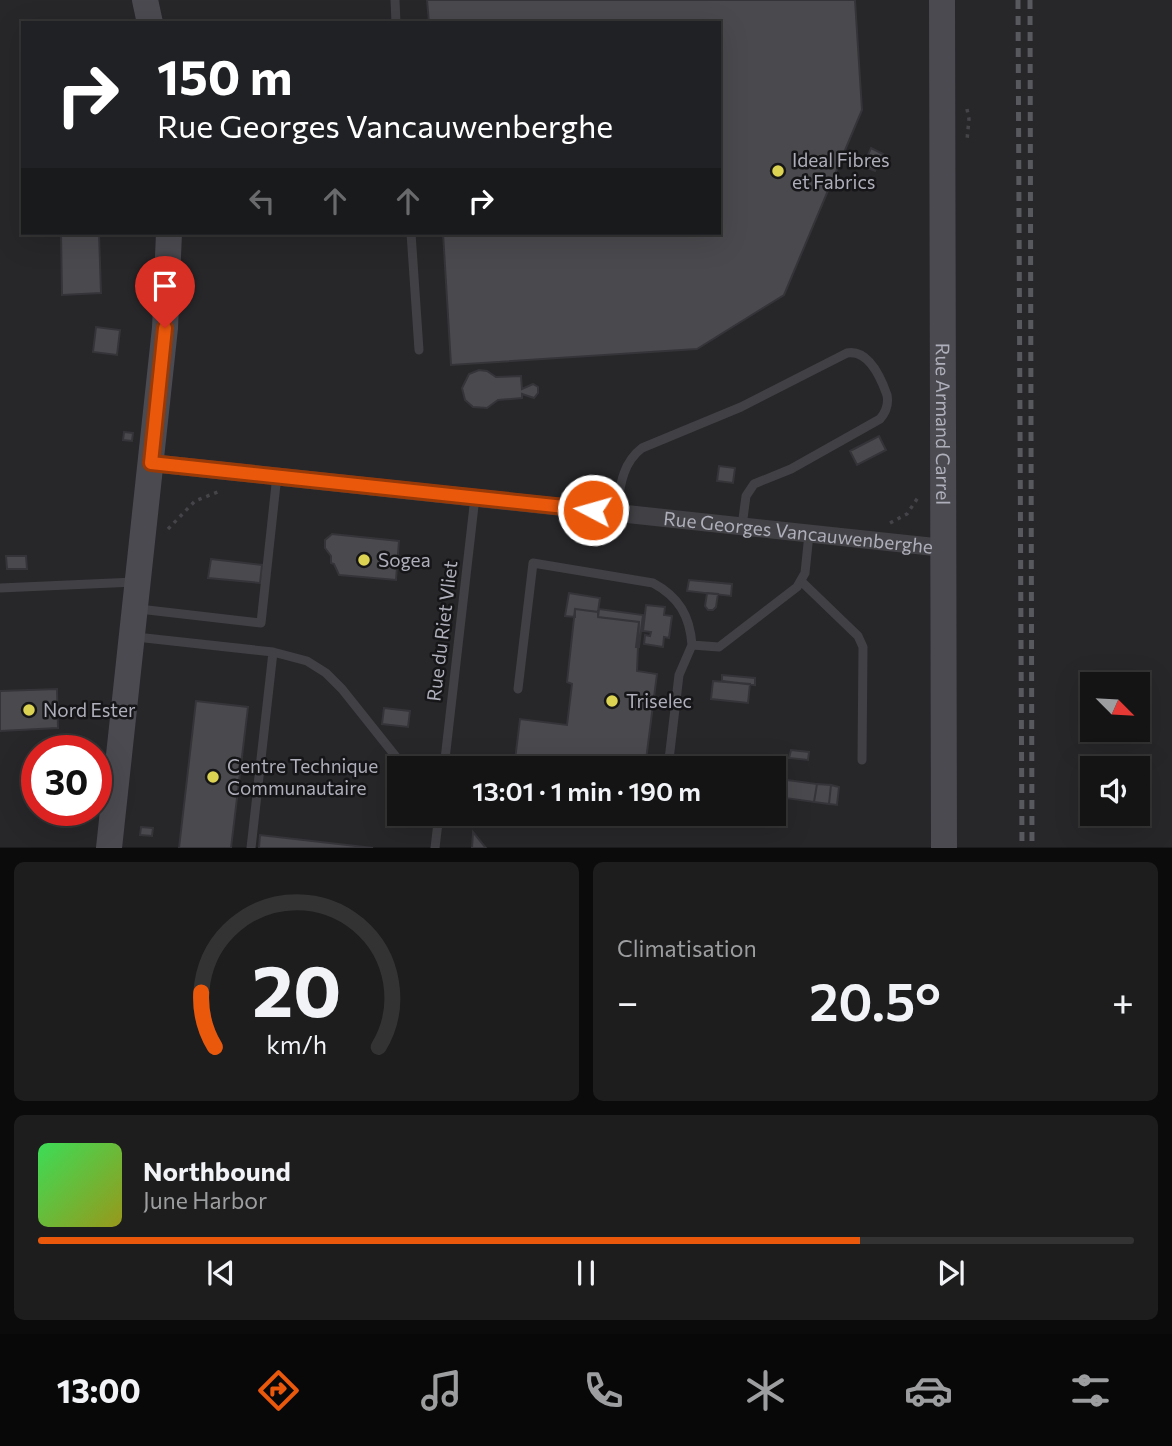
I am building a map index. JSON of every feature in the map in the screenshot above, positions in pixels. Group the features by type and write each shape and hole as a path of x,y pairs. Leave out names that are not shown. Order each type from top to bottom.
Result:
{"street":[{"path":"145,0 150,21"},
{"name":"Rue Armand Carrel","path":"942,0 944,848"},
{"path":"109,848 165,328 169,235"},
{"name":"Rue Georges Vancauwenberghe","path":"151,463 944,548"}],"lane":[{"path":"395,0 396,21"},
{"path":"411,235 419,350"},
{"path":"616,513 624,472 642,448 741,407 847,352 855,351 866,357 887,395 884,415 791,469 754,484 746,496 741,526"},
{"path":"135,608 261,623 277,475"},
{"name":"Rue du Riet Vliet","path":"445,756 475,497"},
{"path":"692,645 712,648 724,645 802,582 809,534"},
{"path":"518,689 533,563 653,583 670,594 683,609 688,618 692,645 679,675 669,756"},
{"path":"0,588 138,582"},
{"path":"802,582 858,636 863,647 862,761"},
{"path":"132,637 273,652 307,661 326,673 342,688 396,756"},
{"path":"251,848 273,652"},
{"path":"435,848 438,826"}],"shaded area":[{"path":"0,0 1172,0 1172,847 0,847"}],"building":[{"name":"Ideal Fibres et Fabrics","path":"427,0 855,0 862,110 784,295 697,349 451,365 443,235 721,235 721,21 429,21"},
{"path":"871,148 883,154 875,171 863,166"},
{"path":"61,235 99,235 101,293 62,295"},
{"path":"96,327 120,330 117,355 93,352"},
{"path":"479,370 487,371 496,377 521,376 522,389 533,384 538,387 538,393 534,398 522,394 522,398 498,400 487,408 473,407 465,400 462,388 469,374"},
{"path":"124,432 133,433 132,441 123,440"},
{"path":"879,436 886,450 857,465 850,451"},
{"path":"719,466 735,468 733,483 717,481"},
{"name":"Sogea","path":"332,534 399,541 396,580 339,575 325,548 325,540"},
{"path":"6,556 26,556 27,569 7,569"},
{"path":"211,559 262,565 260,583 208,578"},
{"path":"689,580 732,584 731,596 687,591"},
{"path":"569,593 600,598 598,612 575,609 575,617 565,616"},
{"path":"707,593 718,594 713,610 708,610 705,606"},
{"path":"646,605 665,607 664,615 672,616 669,638 664,637 663,647 644,644 645,635 650,636 651,632 643,631"},
{"name":"Triselec","path":"575,609 598,612 598,617 639,622 637,671 657,674 647,756 515,756 520,719 567,725 572,684 567,682"},
{"path":"599,609 643,615 639,647 636,647 639,622 598,617"},
{"path":"722,675 755,678 755,685 722,681"},
{"path":"713,681 750,684 748,703 711,699"},
{"name":"Nord Ester","path":"57,689 58,728 0,731 0,691"},
{"name":"Centre Technique Communautaire","path":"196,701 248,707 231,848 179,848"},
{"path":"384,708 410,711 408,727 382,724"},
{"path":"791,750 809,752 808,760 789,758"},
{"path":"787,780 817,784 814,802 786,798"},
{"path":"817,784 831,785 829,804 814,802"},
{"path":"831,785 839,787 837,805 829,804"},
{"path":"141,827 153,828 152,836 140,835"},
{"path":"473,832 486,848 472,848"},
{"path":"260,835 373,848 259,848"}],"railway":[{"path":"1018,0 1022,848"},
{"path":"1030,0 1032,848"}],"place":[{"name":"Ideal Fibres et Fabrics","path":"778,171"},
{"name":"Sogea","path":"364,560"},
{"name":"Triselec","path":"612,701"},
{"name":"Nord Ester","path":"29,710"},
{"name":"Centre Technique Communautaire","path":"213,777"}],"route":[{"path":"165,328 151,463 593,510"}]}
